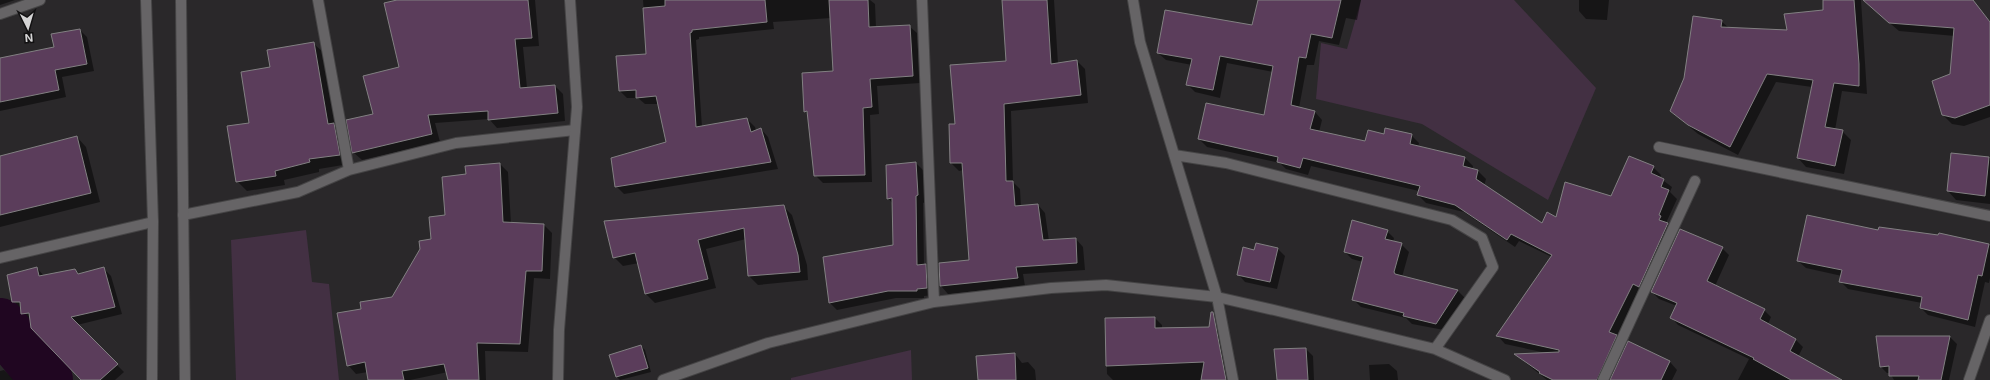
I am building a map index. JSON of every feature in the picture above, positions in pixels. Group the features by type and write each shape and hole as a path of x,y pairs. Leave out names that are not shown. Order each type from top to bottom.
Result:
{"street":[{"path":"0,14 40,0"},
{"path":"146,0 153,222 152,380"},
{"path":"181,0 184,380"},
{"path":"318,0 349,170"},
{"path":"558,380 559,330 577,106 570,0"},
{"path":"922,0 934,302"},
{"path":"1133,0 1140,42 1217,297 1234,380"},
{"path":"183,215 298,192 349,170 456,143 575,130"},
{"path":"1659,147 1990,216"},
{"path":"1174,155 1226,163 1452,220 1482,238 1493,268 1435,349"},
{"path":"1603,380 1695,181"},
{"path":"0,258 153,222"},
{"path":"663,380 768,343 934,302 1051,288 1106,284 1217,297 1435,349 1505,380"},
{"path":"1969,380 1990,320"}],"shaded area":[{"path":"1361,0 1514,0 1596,88 1548,200 1422,124 1316,99 1321,43 1347,49"},
{"path":"306,230 312,282 329,284 339,380 236,380 231,240"},
{"path":"911,350 912,380 791,380 791,378"}],"building":[{"path":"397,0 528,0 532,38 515,39 520,88 555,85 558,113 488,120 488,111 428,115 432,134 352,153 346,120 373,114 363,76 399,67 384,3"},
{"path":"665,0 765,0 767,22 692,30 690,33 696,127 747,118 751,132 761,128 771,162 615,187 611,158 666,142 656,96 636,98 636,90 619,91 616,56 646,54 643,8 665,6"},
{"path":"829,0 868,0 869,27 910,25 913,76 870,79 872,107 863,108 865,175 814,176 807,111 804,112 802,73 833,71"},
{"path":"1002,0 1047,0 1051,64 1077,60 1081,95 1004,104 1006,181 1013,181 1015,206 1038,204 1043,240 1076,238 1077,263 1016,267 1018,278 940,286 939,263 969,260 962,163 950,163 949,124 955,124 950,65 1006,61"},
{"path":"1258,0 1341,0 1332,38 1311,34 1306,58 1299,57 1291,105 1315,111 1310,129 1365,141 1368,130 1384,134 1385,128 1412,134 1410,144 1465,157 1463,166 1478,170 1476,179 1542,223 1547,212 1556,217 1565,182 1611,196 1629,156 1654,166 1651,173 1664,179 1661,187 1669,190 1659,215 1661,216 1659,220 1668,223 1639,287 1633,284 1609,332 1617,335 1597,380 1553,380 1539,373 1540,372 1514,354 1559,352 1559,350 1496,336 1552,255 1511,234 1507,240 1455,205 1417,195 1420,186 1303,158 1300,168 1277,162 1278,157 1198,139 1206,103 1264,115 1273,66 1220,56 1213,90 1186,85 1192,59 1157,53 1165,10 1252,25"},
{"path":"1823,0 1854,0 1859,64 1859,86 1834,83 1825,127 1843,130 1835,166 1797,158 1813,80 1767,74 1730,147 1688,125 1670,111 1684,78 1693,16 1722,20 1721,27 1787,30 1784,14 1823,10"},
{"path":"1863,0 1973,0 1990,22 1990,105 1955,118 1942,115 1932,81 1950,74 1954,28 1889,23"},
{"path":"80,29 87,64 55,70 59,90 0,102 0,58 54,47 51,34"},
{"path":"314,42 328,124 334,123 340,155 309,159 310,162 275,171 276,176 236,182 227,126 249,123 241,72 270,67 267,50"},
{"path":"77,136 91,193 0,215 0,156"},
{"path":"1951,153 1989,157 1985,196 1947,191"},
{"path":"916,162 918,195 916,196 917,265 926,264 927,288 917,289 917,291 888,291 829,303 823,257 893,245 892,198 887,199 886,165"},
{"path":"500,163 503,222 544,224 542,271 526,271 520,344 477,343 479,380 448,380 444,364 402,371 404,380 368,380 365,362 347,366 337,313 361,309 360,302 392,297 420,249 419,241 431,239 429,217 445,215 442,177 466,174 465,166"},
{"path":"784,205 798,255 800,272 748,276 744,228 698,240 708,279 645,294 635,253 613,258 604,221"},
{"path":"1807,215 1878,230 1879,227 1938,235 1939,233 1989,244 1982,276 1978,275 1968,320 1920,308 1922,297 1839,282 1842,270 1797,261"},
{"path":"1352,220 1388,230 1385,239 1402,243 1394,272 1395,274 1458,290 1436,324 1403,316 1404,313 1352,300 1363,257 1344,252"},
{"path":"1680,229 1723,247 1707,281 1765,309 1760,319 1796,339 1790,351 1842,380 1791,380 1753,359 1754,358 1670,318 1677,303 1651,292"},
{"path":"1256,243 1278,248 1270,282 1237,275 1243,247 1254,250"},
{"path":"37,267 39,276 75,269 78,274 104,267 115,307 71,317 118,364 100,380 81,380 31,328 29,313 21,314 20,302 12,302 7,275"},
{"path":"1211,312 1213,312 1226,380 1201,380 1204,362 1106,366 1105,318 1155,317 1155,328 1209,327"},
{"path":"1876,336 1950,336 1941,380 1918,380 1919,376 1889,376 1889,366 1880,367"},
{"path":"1628,341 1670,361 1661,380 1610,380"},
{"path":"641,345 648,368 616,377 609,355"},
{"path":"1306,348 1308,380 1277,380 1274,349"},
{"path":"1015,353 1016,380 978,380 976,356"}],"waterway":[{"path":"0,324 47,380"}]}
